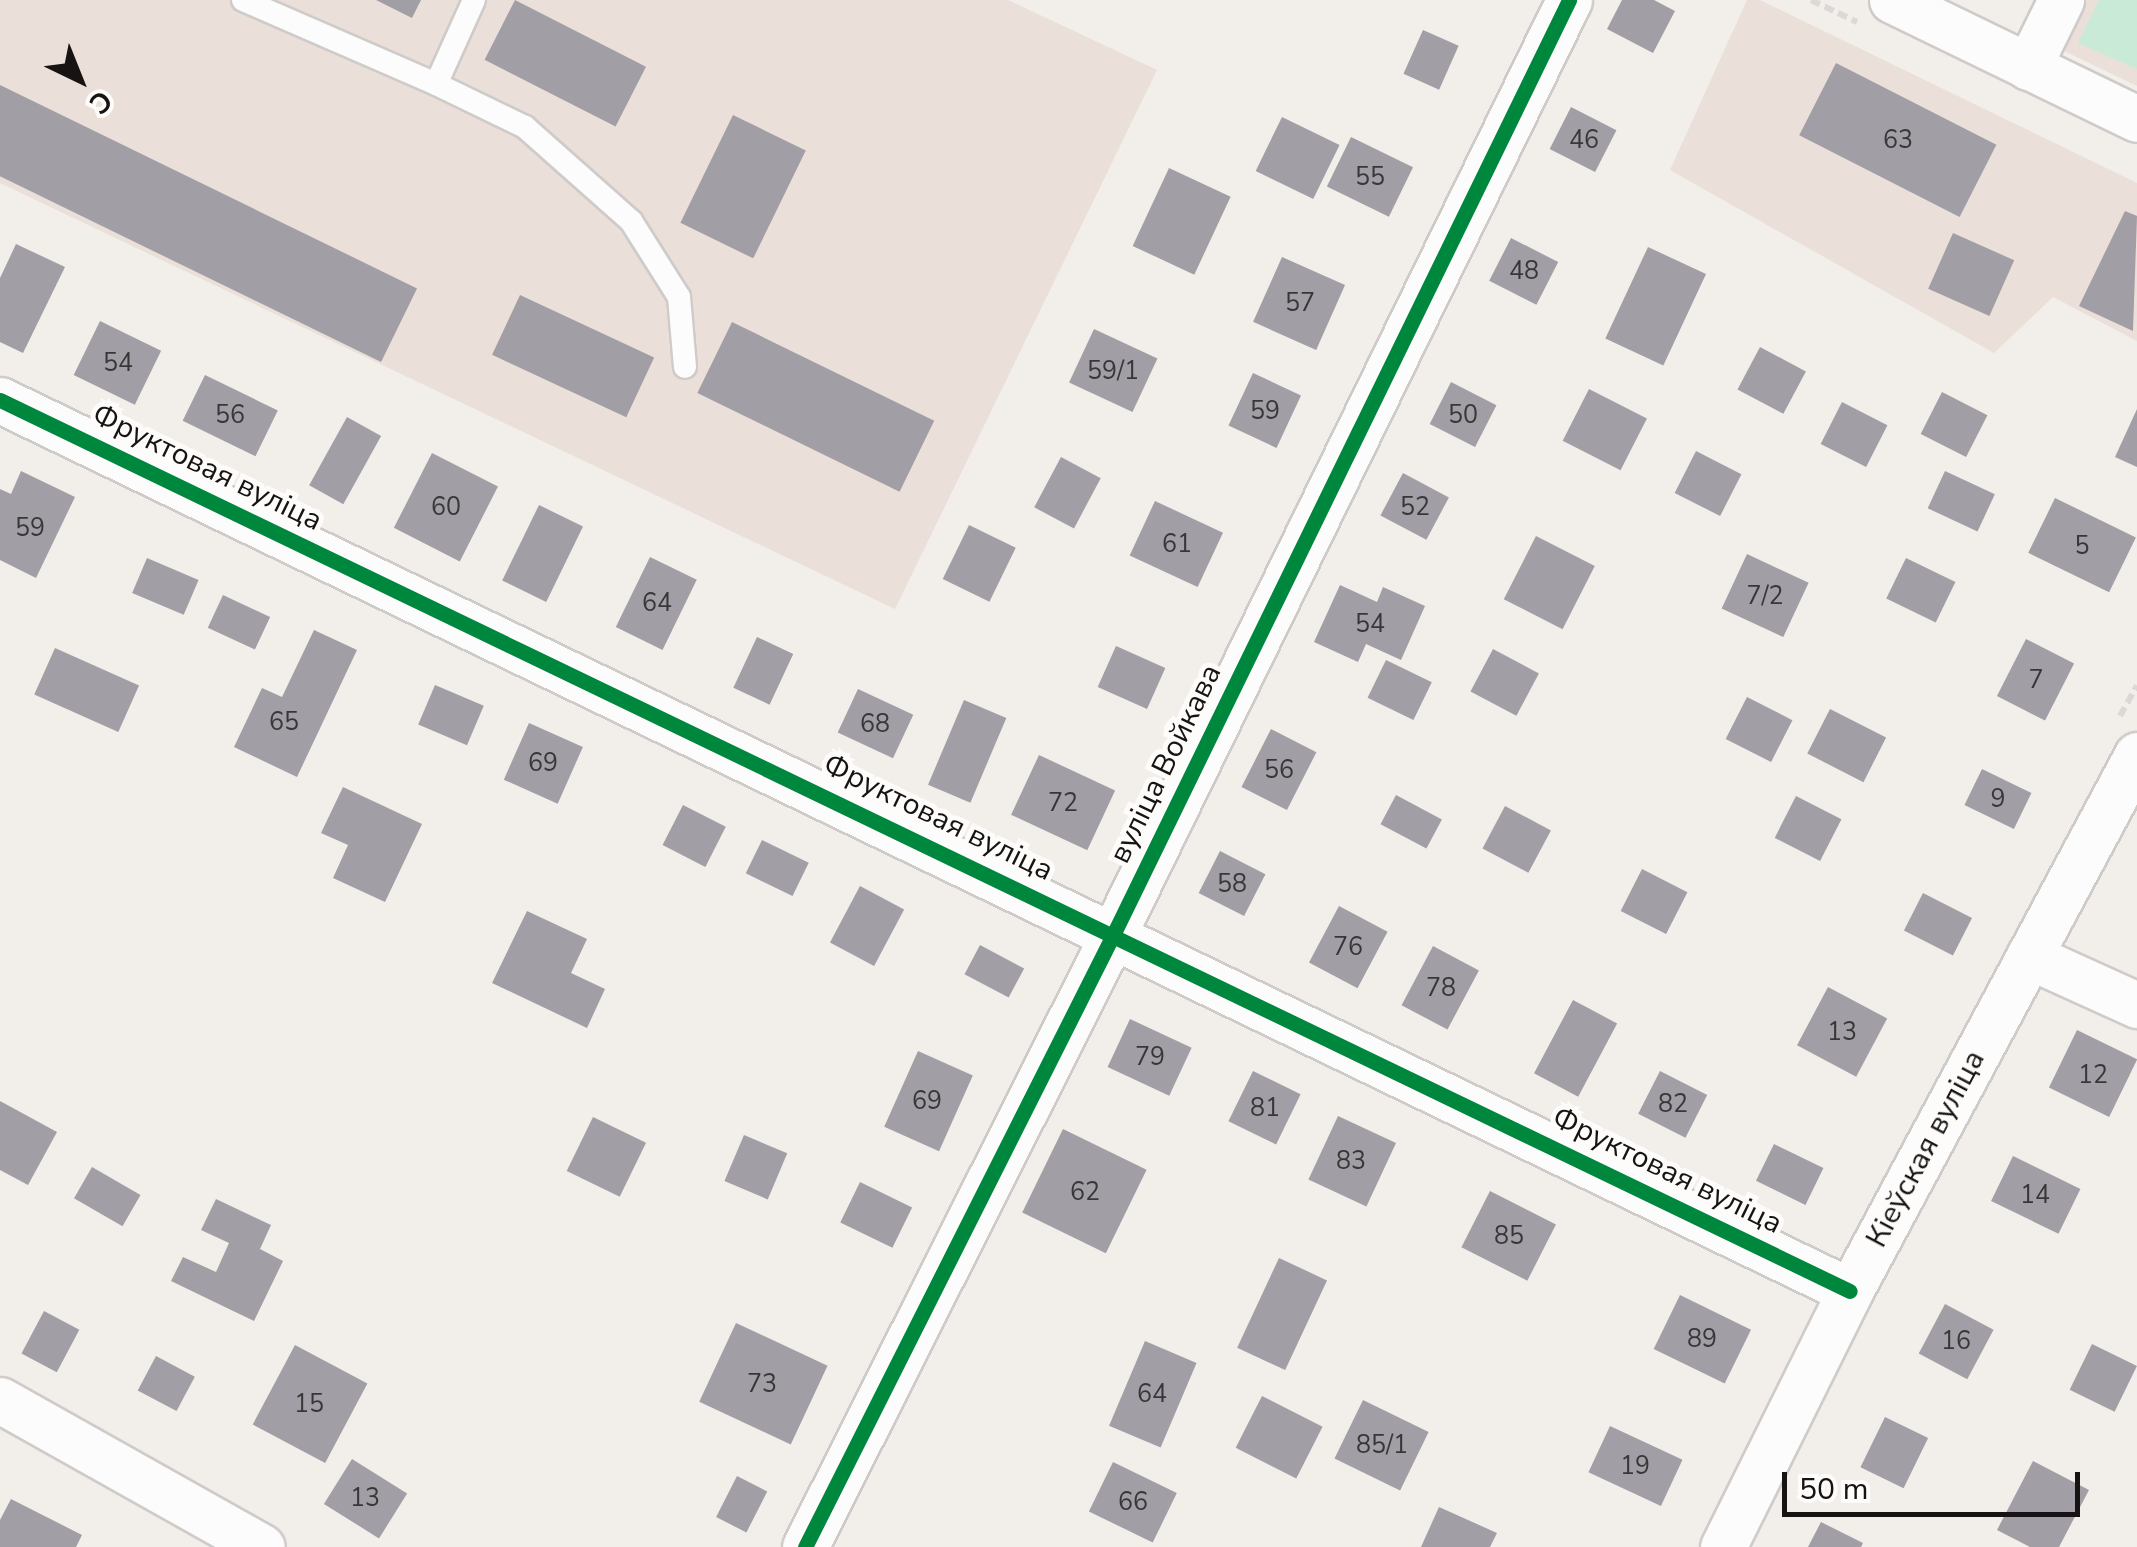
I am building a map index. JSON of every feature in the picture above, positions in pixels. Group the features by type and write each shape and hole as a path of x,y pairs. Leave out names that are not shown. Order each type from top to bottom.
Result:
{"street":[{"name":"вуліца Войкава","path":"804,1547 1114,932 1569,0"},
{"path":"1892,0 2137,119"},
{"path":"2028,67 2061,0"},
{"name":"Фруктовая вуліца","path":"0,400 1114,932 1850,1290"},
{"name":"Кіеўская вуліца","path":"1723,1547 1850,1290 2137,755"},
{"path":"2029,956 2137,1005"},
{"path":"0,1400 262,1547"}],"lane":[{"path":"243,0 525,127 630,221 679,297 685,367"},
{"path":"436,84 474,0"}],"shaded area":[{"path":"0,0 1008,0 1157,70 895,609 0,183"},
{"path":"1747,0 1760,0 2137,183 2137,341 2053,297 1994,353 1670,170"},
{"path":"2084,0 2137,0 2137,86 2060,49"}],"green space":[{"path":"2099,0 2137,0 2137,69 2078,43"}],"building":[{"path":"376,0 421,0 412,18"},
{"path":"515,0 646,67 616,126 485,60"},
{"path":"1622,0 1654,0 1675,11 1653,53 1607,29"},
{"path":"1423,30 1459,46 1439,90 1403,74"},
{"path":"1836,63 1996,145 1960,217 1799,135"},
{"path":"0,85 417,288 381,362 0,176"},
{"path":"1571,107 1616,130 1595,172 1550,149"},
{"path":"733,115 806,151 753,258 680,223"},
{"path":"1282,117 1340,145 1313,199 1256,171"},
{"path":"1351,137 1413,167 1389,217 1327,186"},
{"path":"1169,168 1231,197 1194,275 1133,246"},
{"path":"2125,211 2137,216 2133,331 2079,306"},
{"path":"1953,233 2014,260 1989,316 1928,289"},
{"path":"1511,238 1558,262 1536,305 1489,281"},
{"path":"16,244 65,267 23,353 0,342 0,278"},
{"path":"1648,247 1706,274 1663,366 1605,339"},
{"path":"1282,257 1345,285 1316,350 1253,322"},
{"path":"520,295 654,358 626,417 492,355"},
{"path":"100,321 161,351 135,405 74,375"},
{"path":"732,322 934,421 900,492 697,393"},
{"path":"1094,329 1157,359 1133,412 1069,382"},
{"path":"1760,347 1806,371 1783,414 1737,389"},
{"path":"1253,373 1301,395 1277,448 1228,426"},
{"path":"205,375 278,411 255,456 183,421"},
{"path":"1451,382 1496,405 1475,447 1430,424"},
{"path":"1589,389 1647,419 1621,470 1563,441"},
{"path":"1942,392 1987,415 1966,457 1921,434"},
{"path":"1842,402 1887,425 1866,467 1821,444"},
{"path":"2137,409 2137,467 2115,457"},
{"path":"347,417 381,436 343,504 309,485"},
{"path":"1696,451 1741,474 1720,516 1675,493"},
{"path":"432,453 498,487 460,561 394,528"},
{"path":"1061,457 1101,478 1074,528 1034,507"},
{"path":"21,471 75,497 36,578 0,560 0,489 11,494"},
{"path":"1945,471 1995,494 1978,531 1928,508"},
{"path":"1403,473 1449,497 1426,540 1380,515"},
{"path":"2055,498 2136,537 2109,592 2028,553"},
{"path":"1155,501 1223,533 1198,587 1130,555"},
{"path":"539,505 583,526 546,602 502,580"},
{"path":"969,525 1016,548 989,602 943,579"},
{"path":"1536,536 1595,566 1563,629 1504,599"},
{"path":"1747,554 1809,583 1783,637 1722,608"},
{"path":"650,557 697,580 663,650 616,627"},
{"path":"147,558 199,580 184,615 132,593"},
{"path":"1906,558 1955,582 1936,623 1886,598"},
{"path":"1340,585 1377,602 1383,587 1425,606 1401,660 1366,644 1358,662 1314,642"},
{"path":"223,595 270,617 255,650 208,628"},
{"path":"314,630 357,650 297,777 234,747 262,688 282,697"},
{"path":"757,637 793,654 770,705 733,688"},
{"path":"2026,639 2074,664 2045,721 1997,696"},
{"path":"1116,646 1165,668 1147,709 1098,687"},
{"path":"55,648 139,685 118,732 34,695"},
{"path":"1493,649 1539,673 1516,716 1470,691"},
{"path":"1386,660 1432,682 1413,720 1368,698"},
{"path":"435,685 484,706 467,745 418,725"},
{"path":"858,689 913,715 893,758 838,733"},
{"path":"1747,697 1792,720 1771,762 1726,739"},
{"path":"964,700 1006,718 970,803 928,785"},
{"path":"1830,709 1886,738 1863,782 1807,754"},
{"path":"529,723 583,747 558,804 504,780"},
{"path":"1271,729 1316,752 1287,810 1241,787"},
{"path":"1039,755 1115,790 1087,850 1011,815"},
{"path":"1982,769 2031,793 2014,829 1964,805"},
{"path":"343,787 422,824 385,902 333,878 348,845 321,833"},
{"path":"1396,795 1442,819 1426,849 1381,824"},
{"path":"1796,796 1841,819 1820,861 1775,838"},
{"path":"683,805 726,827 705,867 663,845"},
{"path":"1505,806 1551,830 1528,873 1482,848"},
{"path":"762,840 809,863 793,896 746,873"},
{"path":"1220,851 1265,874 1244,916 1199,893"},
{"path":"1642,869 1687,892 1666,934 1621,911"},
{"path":"860,886 904,909 874,966 830,943"},
{"path":"1923,893 1972,918 1953,955 1904,930"},
{"path":"1339,906 1388,932 1358,988 1309,963"},
{"path":"527,911 587,939 571,973 605,989 587,1028 492,983"},
{"path":"980,945 1024,968 1009,998 965,974"},
{"path":"1433,946 1479,970 1447,1030 1402,1005"},
{"path":"1828,987 1887,1018 1856,1077 1797,1045"},
{"path":"1573,1000 1617,1023 1578,1097 1534,1073"},
{"path":"1130,1019 1192,1048 1169,1096 1108,1067"},
{"path":"2077,1030 2137,1059 2109,1117 2049,1088"},
{"path":"918,1051 973,1075 939,1151 884,1127"},
{"path":"1253,1071 1301,1094 1276,1145 1228,1121"},
{"path":"1660,1071 1707,1095 1685,1138 1638,1114"},
{"path":"0,1101 57,1132 28,1185 0,1170"},
{"path":"1338,1116 1396,1143 1366,1206 1308,1179"},
{"path":"593,1117 646,1143 620,1197 567,1171"},
{"path":"1063,1129 1147,1170 1106,1253 1022,1213"},
{"path":"744,1135 787,1153 768,1199 724,1181"},
{"path":"1774,1144 1823,1168 1805,1205 1756,1181"},
{"path":"2013,1156 2080,1189 2058,1234 1991,1201"},
{"path":"92,1167 140,1195 122,1226 74,1198"},
{"path":"860,1182 912,1207 892,1248 840,1222"},
{"path":"1490,1191 1556,1225 1527,1281 1461,1247"},
{"path":"216,1199 271,1225 260,1249 283,1261 254,1321 171,1281 183,1257 216,1272 229,1243 201,1230"},
{"path":"1279,1258 1327,1280 1285,1370 1237,1348"},
{"path":"1680,1295 1751,1330 1725,1384 1654,1349"},
{"path":"1945,1304 1994,1330 1967,1379 1919,1353"},
{"path":"44,1311 79,1330 57,1372 21,1353"},
{"path":"736,1323 828,1366 791,1445 699,1402"},
{"path":"1145,1341 1197,1363 1161,1448 1109,1426"},
{"path":"2092,1344 2137,1366 2115,1412 2070,1390"},
{"path":"295,1345 367,1383 325,1463 253,1424"},
{"path":"156,1356 195,1377 177,1411 138,1390"},
{"path":"1262,1396 1323,1427 1296,1479 1236,1448"},
{"path":"1363,1400 1429,1432 1400,1490 1335,1458"},
{"path":"1885,1417 1928,1438 1904,1488 1860,1467"},
{"path":"1610,1426 1683,1460 1661,1506 1588,1472"},
{"path":"352,1459 407,1493 379,1538 324,1504"},
{"path":"2033,1461 2089,1490 2059,1547 2030,1547 1997,1530"},
{"path":"1113,1462 1177,1493 1153,1543 1089,1511"},
{"path":"737,1476 767,1491 746,1532 716,1517"},
{"path":"11,1499 82,1535 76,1547 0,1547 0,1520"},
{"path":"1439,1507 1497,1533 1490,1547 1421,1547"},
{"path":"1821,1522 1863,1543 1861,1547 1808,1547"}],"cycle path":[{"path":"805,1547 1114,933 1569,0"},
{"path":"0,400 1850,1291"}]}
